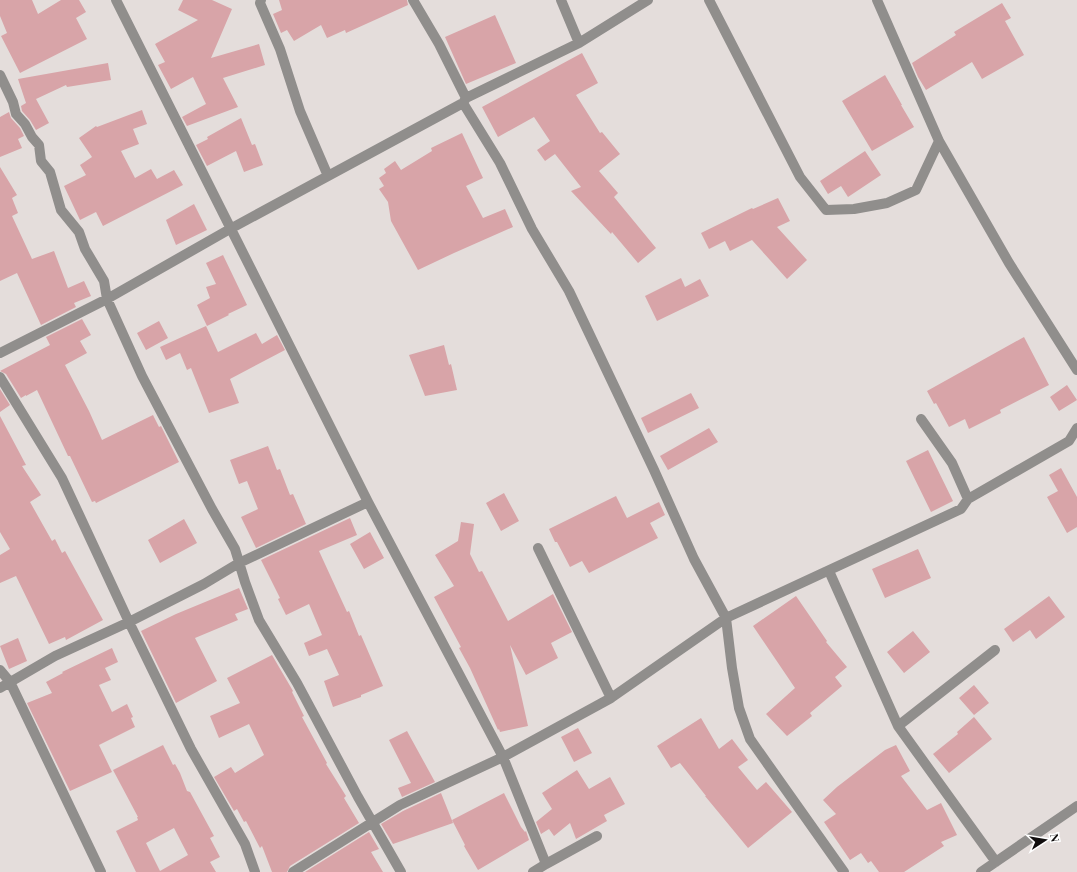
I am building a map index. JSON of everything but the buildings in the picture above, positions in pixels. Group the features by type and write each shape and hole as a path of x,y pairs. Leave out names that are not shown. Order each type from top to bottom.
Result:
{"street":[{"path":"116,0 368,502 503,757 546,864"},
{"path":"261,0 260,2 280,49 300,111 328,176"},
{"path":"413,0 439,44 465,101 500,163 532,229 568,291 654,470 694,560 726,618 732,668 739,708 750,739 844,872"},
{"path":"561,0 578,43"},
{"path":"0,353 107,299 230,229 465,101 578,43 648,0"},
{"path":"710,0 800,177 826,210 854,209 887,203 916,190 939,141"},
{"path":"877,0 939,141 1009,263 1077,370"},
{"path":"0,75 13,102 16,114 25,124 32,137 39,145 41,161 50,172 61,210 79,232 85,249 104,281 107,299 142,376 212,509 235,549 259,620 297,683 401,872"},
{"path":"0,377 62,478 129,622 191,749 245,844 255,872"},
{"path":"921,419 952,463 968,499"},
{"path":"293,872 400,805 503,757 611,698 726,618 962,509 968,499 1069,441 1077,428"},
{"path":"0,688 55,656 129,622 204,584 239,563 368,502"},
{"path":"538,548 611,698"},
{"path":"829,571 898,726 996,862"},
{"path":"898,726 995,650"},
{"path":"0,670 10,682 101,872"},
{"path":"982,872 1077,806"},
{"path":"533,872 597,836"}]}
